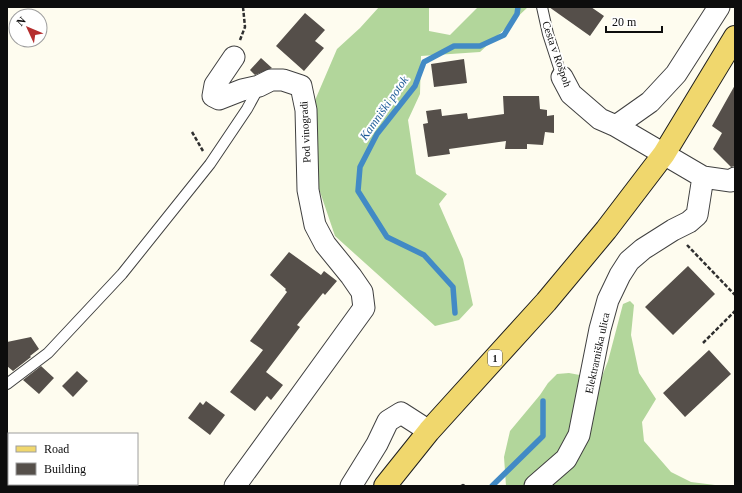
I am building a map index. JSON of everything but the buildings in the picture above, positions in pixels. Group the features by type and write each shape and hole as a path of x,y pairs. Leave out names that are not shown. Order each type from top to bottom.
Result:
{"main road":[{"name":"1","path":"385,486 429,431 577,266 638,189 664,154 735,36"}],"street":[{"path":"616,126 650,102 676,74 719,7"},
{"path":"234,57 216,85 213,96 219,99 242,90 259,86"},
{"name":"Cesta v Rošpoh","path":"562,77 571,94 600,119 616,126 664,154"},
{"name":"Pod vinogradi","path":"235,486 364,308 362,292 325,244 315,226 308,190 306,110 301,86 283,80 271,80 259,86"},
{"path":"664,154 703,177 731,181 735,178"},
{"name":"Elektrarniška ulica","path":"535,486 566,459 579,435 600,329 608,300 620,275 629,261 643,249 689,222 697,215 703,177"},
{"path":"351,486 377,444 388,421 400,413 429,431"}],"lane":[{"name":"Cesta v Rošpoh","path":"542,7 548,34 562,77"},
{"path":"7,384 48,353 122,274 210,164 247,109 259,86"}],"path":[{"path":"234,57 245,27 243,7"},
{"path":"192,132 210,164"},
{"path":"673,230 735,295"},
{"path":"703,343 735,311"}],"green space":[{"path":"379,7 429,7 429,31 450,35 478,7 528,7 480,52 421,56 420,94 408,120 416,174 447,194 439,204 463,259 473,305 459,320 435,326 335,236 315,177 313,105 337,49 360,28"},
{"path":"630,301 634,305 631,335 639,373 656,399 642,422 644,441 671,472 691,482 735,486 506,486 504,457 510,431 548,383 557,374 569,373 601,379 608,361 623,304"}],"waterway":[{"name":"Kamniški potok","path":"455,313 453,287 424,255 387,237 358,191 360,167 377,134 415,86 424,62 454,46 480,46 504,35 517,14 518,7"},
{"path":"492,486 543,436 543,401"}]}
